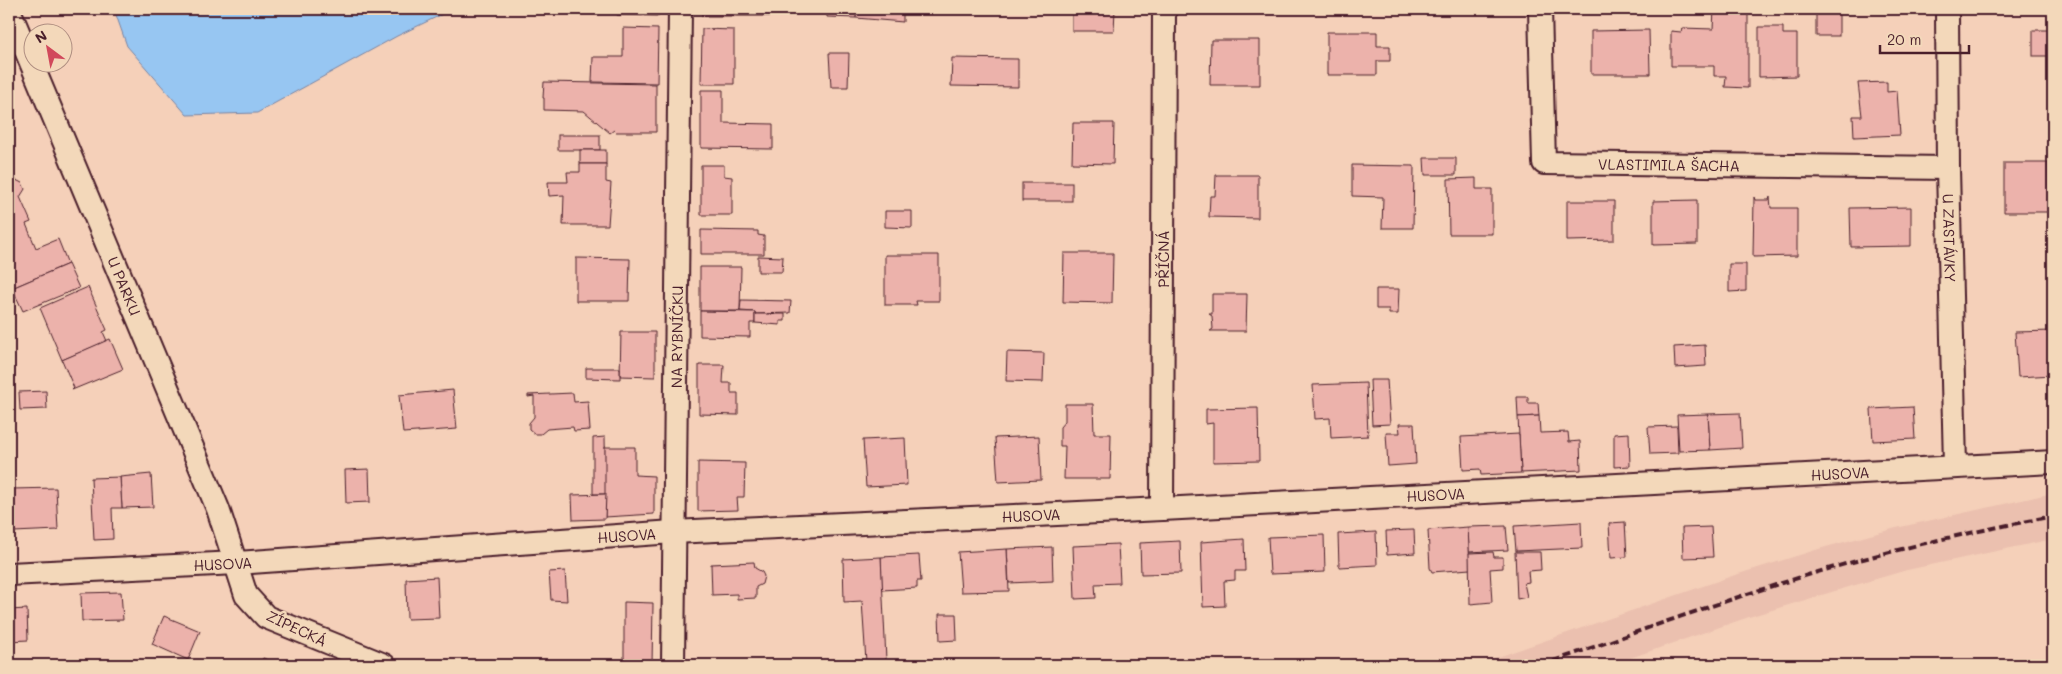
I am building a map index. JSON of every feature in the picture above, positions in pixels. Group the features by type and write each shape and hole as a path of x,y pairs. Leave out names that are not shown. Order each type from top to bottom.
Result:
{"street":[{"name":"NA RYBNÍČKU","path":"673,665 680,9"},
{"name":"PŘÍČNÁ","path":"1162,509 1164,9"},
{"name":"VLASTIMILA ŠACHA","path":"1540,9 1544,164 1948,168"},
{"name":"U ZASTÁVKY","path":"1947,9 1948,168 1955,466"},
{"name":"U PARKU","path":"9,10 218,509 237,563"},
{"name":"HUSOVA","path":"9,574 237,563 673,532 1162,509 2053,462"},
{"name":"ZÍPECKÁ","path":"237,563 246,595 266,617 384,665"}],"shaded area":[{"path":"2053,493 2053,539 1907,570 1749,617 1610,665 1475,665 1735,575 1822,548 1896,528"}],"water":[{"path":"114,9 453,9 397,36 257,113 187,115 127,46"}],"building":[{"path":"617,9 658,9 658,16 617,15"},
{"path":"702,9 784,9 784,16 702,16"},
{"path":"827,9 857,9 856,18 827,17"},
{"path":"857,9 903,9 903,22 856,18"},
{"path":"1072,9 1115,9 1114,31 1072,31"},
{"path":"1714,9 1748,9 1748,88 1725,87 1726,76 1714,76 1714,66 1671,66 1671,31 1681,32 1682,28 1713,29"},
{"path":"1816,9 1839,9 1839,36 1816,36"},
{"path":"1759,27 1783,27 1783,34 1797,34 1797,76 1759,77"},
{"path":"623,28 658,29 657,83 592,82 593,57 623,57"},
{"path":"702,29 734,30 734,84 701,84"},
{"path":"1649,30 1650,74 1591,74 1591,31"},
{"path":"2033,30 2053,30 2053,56 2033,56"},
{"path":"1327,32 1377,32 1377,46 1390,46 1390,61 1377,61 1377,75 1327,75"},
{"path":"1211,40 1260,40 1260,85 1210,85"},
{"path":"829,53 849,53 848,87 831,87"},
{"path":"952,58 1018,59 1018,87 951,86"},
{"path":"544,82 656,84 656,132 616,132 614,130 610,133 584,111 544,110"},
{"path":"1887,82 1887,92 1897,91 1900,135 1854,137 1853,116 1862,116 1858,83"},
{"path":"701,90 723,90 723,123 773,124 773,149 701,148"},
{"path":"1073,123 1114,123 1113,164 1072,163"},
{"path":"558,135 600,135 600,150 558,150"},
{"path":"580,150 606,150 606,164 580,164"},
{"path":"1424,158 1456,158 1456,175 1425,175"},
{"path":"2004,163 2048,163 2049,212 2004,212"},
{"path":"580,164 606,164 606,182 611,183 608,225 563,225 564,195 549,196 548,182 568,182 567,172 580,172"},
{"path":"701,165 724,165 724,176 732,177 732,215 701,215"},
{"path":"1352,165 1414,166 1413,228 1382,228 1383,197 1352,196"},
{"path":"1216,175 1258,175 1258,218 1209,217 1210,196 1215,196"},
{"path":"1476,178 1476,189 1492,189 1492,234 1449,234 1448,179"},
{"path":"16,180 22,183 25,189 20,197 31,222 26,224 36,248 58,239 68,264 12,288 9,280 9,183"},
{"path":"1022,183 1072,183 1072,201 1022,201"},
{"path":"1754,197 1755,200 1769,200 1770,197 1771,208 1797,208 1797,256 1753,257"},
{"path":"1697,200 1697,244 1653,245 1653,201"},
{"path":"1567,201 1614,201 1614,240 1567,241"},
{"path":"1911,207 1911,246 1851,247 1850,208"},
{"path":"885,211 912,211 912,228 885,227"},
{"path":"701,230 758,231 758,235 764,236 764,254 701,254"},
{"path":"1064,253 1113,253 1112,303 1063,302"},
{"path":"885,255 939,255 939,301 916,301 917,305 885,305"},
{"path":"758,256 783,257 782,272 758,272"},
{"path":"576,258 630,259 629,301 576,301"},
{"path":"68,264 79,288 23,311 12,288"},
{"path":"1729,264 1746,264 1746,291 1729,292"},
{"path":"700,267 741,267 740,311 700,311"},
{"path":"88,287 107,330 103,332 107,341 62,360 40,308"},
{"path":"1376,289 1399,289 1398,314 1389,314 1389,309 1376,309"},
{"path":"1212,294 1247,294 1246,331 1210,331 1213,329 1212,316 1209,314 1212,314"},
{"path":"741,300 791,301 790,313 755,314 755,312 740,311"},
{"path":"700,311 755,312 755,323 750,323 750,337 700,336"},
{"path":"755,314 785,314 785,321 780,321 780,325 755,323"},
{"path":"2053,331 2053,375 2018,377 2015,332"},
{"path":"621,332 655,332 655,377 620,376"},
{"path":"110,339 123,369 72,390 74,388 62,360"},
{"path":"1705,345 1706,366 1675,368 1674,347"},
{"path":"1007,352 1044,353 1043,382 1006,381"},
{"path":"699,365 724,365 723,383 731,383 731,393 738,393 738,415 699,414"},
{"path":"586,368 620,368 620,379 586,378"},
{"path":"1370,380 1387,380 1390,424 1372,425"},
{"path":"1366,383 1368,436 1331,438 1330,418 1315,419 1313,385"},
{"path":"453,390 457,429 403,433 399,395"},
{"path":"46,391 47,409 20,410 19,392"},
{"path":"573,393 574,402 588,401 590,430 574,431 573,427 547,429 541,434 535,434 529,429 529,423 534,417 534,396 528,397 528,395"},
{"path":"1517,397 1528,397 1528,403 1538,403 1539,416 1518,417"},
{"path":"1065,404 1093,404 1094,434 1111,434 1110,479 1064,479 1065,446 1060,446 1060,427 1065,421"},
{"path":"1913,407 1915,439 1873,441 1871,409"},
{"path":"1258,408 1259,461 1213,462 1213,423 1206,424 1206,409"},
{"path":"1740,413 1742,448 1710,450 1708,414"},
{"path":"1708,414 1710,450 1679,451 1677,415"},
{"path":"1539,416 1540,433 1568,432 1569,442 1580,441 1581,470 1521,473 1518,417"},
{"path":"1399,424 1414,424 1416,464 1388,466 1386,433 1400,433"},
{"path":"1677,426 1678,453 1650,454 1648,427"},
{"path":"1629,433 1630,466 1614,467 1614,434"},
{"path":"1519,434 1521,473 1481,475 1480,469 1463,470 1461,437"},
{"path":"1039,436 1041,480 998,482 995,438"},
{"path":"605,437 606,494 593,494 593,438"},
{"path":"905,438 907,485 866,487 863,440"},
{"path":"605,447 635,447 635,475 654,476 654,514 605,517"},
{"path":"698,462 745,463 744,497 737,497 738,510 698,511"},
{"path":"369,469 370,502 346,503 345,470"},
{"path":"151,474 153,507 122,508 120,477"},
{"path":"120,477 122,508 112,508 113,539 94,540 91,478"},
{"path":"56,488 58,530 14,532 12,489"},
{"path":"606,494 605,519 573,520 572,495"},
{"path":"1581,522 1582,548 1516,551 1514,526"},
{"path":"1625,522 1627,557 1611,558 1609,523"},
{"path":"1506,526 1508,550 1469,552 1468,527"},
{"path":"1468,527 1470,569 1432,572 1430,568 1428,530"},
{"path":"1711,527 1713,557 1683,558 1682,528"},
{"path":"1414,530 1415,553 1387,555 1386,531"},
{"path":"1376,532 1377,565 1339,567 1338,534"},
{"path":"1324,535 1325,572 1270,574 1268,537"},
{"path":"1244,539 1245,571 1235,571 1235,580 1224,581 1225,606 1203,607 1201,542"},
{"path":"1180,541 1181,573 1141,574 1140,543"},
{"path":"1118,544 1120,583 1095,584 1096,598 1075,599 1073,546"},
{"path":"1052,547 1053,581 1009,583 1007,549"},
{"path":"1007,549 1009,591 961,592 958,552"},
{"path":"1493,552 1494,557 1503,557 1503,568 1490,569 1492,602 1470,604 1469,553"},
{"path":"1515,552 1540,552 1541,570 1528,571 1529,582 1524,583 1527,597 1517,599"},
{"path":"919,555 921,581 917,581 917,588 882,590 881,557"},
{"path":"881,557 886,660 866,662 862,601 844,602 843,559"},
{"path":"754,562 755,568 762,572 764,576 762,584 756,587 756,598 737,599 737,594 712,595 711,564"},
{"path":"565,571 567,601 551,600 549,572"},
{"path":"437,577 439,618 407,619 406,579"},
{"path":"121,592 123,620 82,621 81,593"},
{"path":"624,602 653,603 652,665 624,665"},
{"path":"27,609 28,640 9,641 9,610"},
{"path":"939,614 956,614 957,640 940,641"},
{"path":"164,616 200,631 188,660 152,644"},
{"path":"263,658 281,665 260,665"}],"railway":[{"path":"1542,665 1811,574 1921,544 2053,516"}]}
